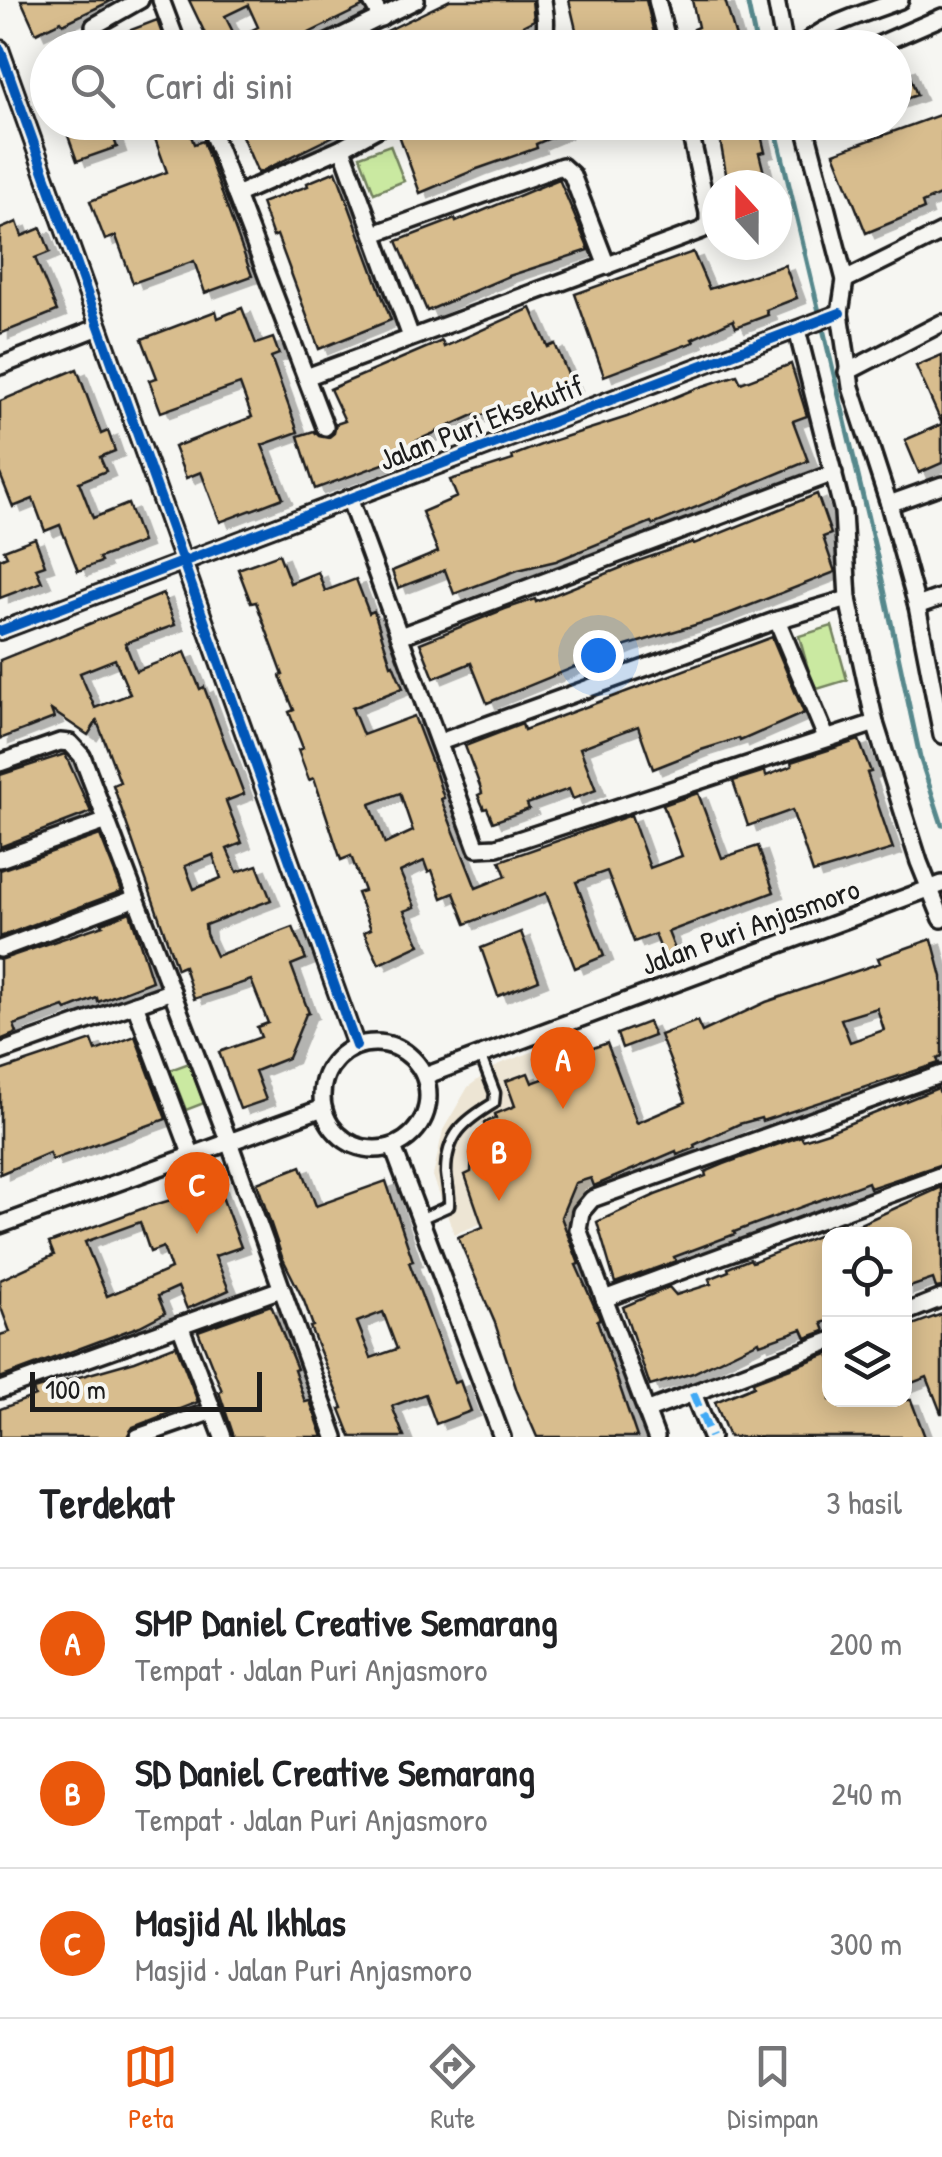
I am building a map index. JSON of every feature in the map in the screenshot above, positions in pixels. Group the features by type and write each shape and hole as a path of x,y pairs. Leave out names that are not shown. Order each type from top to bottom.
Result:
{"street":[{"path":"94,26 140,0"},
{"path":"161,0 173,30"},
{"path":"372,0 381,18"},
{"path":"356,30 416,0"},
{"path":"543,0 546,30"},
{"path":"657,0 664,30"},
{"path":"776,0 782,30"},
{"path":"828,30 900,0"},
{"path":"912,30 942,17"},
{"path":"0,50 30,134"},
{"path":"32,140 356,1046"},
{"path":"215,140 324,427"},
{"path":"236,196 356,140"},
{"path":"306,377 707,226 708,213 692,140"},
{"path":"809,140 845,280 840,313 847,372 917,606 941,724"},
{"path":"342,148 411,337"},
{"path":"374,234 562,166 572,175 607,266"},
{"path":"845,280 942,232"},
{"name":"Jalan Puri Eksekutif","path":"0,631 840,313"},
{"path":"847,372 942,322"},
{"path":"0,366 99,327"},
{"path":"800,328 843,512 848,599 875,722 937,886 942,919"},
{"path":"400,636 834,472"},
{"path":"889,504 942,485"},
{"path":"348,498 440,742 472,841 483,849 875,722"},
{"path":"917,606 942,598"},
{"path":"440,742 778,620 848,599"},
{"path":"778,620 826,737"},
{"path":"0,763 60,742 70,742 82,756 229,1142 335,1437"},
{"path":"0,859 107,820"},
{"name":"Jalan Puri Anjasmoro","path":"426,1076 937,886"},
{"path":"0,949 136,898"},
{"path":"0,1052 172,991"},
{"path":"135,1004 192,1156"},
{"path":"372,1042 389,1044 417,1062 426,1076 427,1110 420,1126 393,1147 376,1150 342,1139 330,1126 322,1108 324,1079 332,1065 356,1046 372,1042"},
{"path":"656,1437 578,1229 581,1212 592,1199 942,1074"},
{"path":"0,1225 322,1108"},
{"path":"393,1147 502,1437"},
{"path":"604,1299 942,1175"},
{"path":"0,1390 281,1289"},
{"path":"912,1310 942,1298"},
{"path":"180,1325 223,1437"},
{"path":"646,1411 822,1345"},
{"path":"693,1394 711,1437"},
{"path":"138,1437 213,1410"}],"lane":[{"path":"420,1218 448,1208 447,1157 456,1133 471,1116 494,1104 495,1093 481,1056"}],"shaded area":[{"path":"560,1042 595,1136 576,1143 594,1194 587,1198 570,1227 537,1240 524,1207 454,1234 433,1176 443,1130 468,1087 499,1064"}],"green space":[{"path":"390,145 404,181 374,193 360,156"},
{"path":"832,626 847,680 814,690 799,636"},
{"path":"189,1063 204,1103 186,1110 170,1070"}],"building":[{"path":"21,0 113,0 63,24 61,21 35,30"},
{"path":"189,0 360,0 362,7 315,30 252,30 258,27 248,5 225,16 232,30 203,30"},
{"path":"450,0 532,0 534,20 515,30 389,30"},
{"path":"569,0 646,0 653,30 576,30"},
{"path":"692,0 725,0 734,30 693,30 698,27"},
{"path":"157,20 161,30 131,30"},
{"path":"942,114 942,194 922,203 924,209 866,233 834,153 870,140 912,140 912,125"},
{"path":"69,140 114,140 117,147 77,161"},
{"path":"155,140 193,140 194,144 203,141 252,276 205,293 194,261 133,283 116,236 105,240 90,201 167,172"},
{"path":"244,140 325,140 258,173"},
{"path":"401,140 545,140 536,144 537,148 420,193"},
{"path":"720,140 762,140 765,152 759,153 763,170 725,170"},
{"path":"336,171 391,320 319,349 277,235 273,237 261,203"},
{"path":"559,179 589,250 509,276 427,311 397,241 455,219 456,222"},
{"path":"17,222 22,236 41,228 50,252 35,258 57,311 0,334 0,229"},
{"path":"693,252 709,289 785,265 797,298 766,310 768,315 736,327 733,320 692,339 694,342 604,376 575,294"},
{"path":"242,308 256,344 273,338 279,354 271,357 298,432 262,445 283,498 220,522 201,472 186,478 174,447 252,417 240,384 161,412 149,380 157,378 142,339 216,311 218,318"},
{"path":"531,308 548,347 555,344 573,386 541,400 539,395 477,417 476,414 412,443 416,452 315,489 298,436 314,431 328,438 336,424 345,421 330,389 442,341 444,347"},
{"path":"942,355 942,424 916,366"},
{"path":"791,364 807,416 793,421 808,461 653,525 651,522 556,561 518,570 454,594 445,570 398,588 392,571 438,552 422,512 457,497 450,480 513,460 512,456 627,417 697,388 737,375 741,383"},
{"path":"77,369 101,434 108,431 115,451 100,457 106,471 79,482 93,518 128,504 142,542 99,558 101,562 78,571 60,525 45,531 33,499 13,507 0,474 0,401"},
{"path":"942,424 942,463 919,473 905,440"},
{"path":"817,494 831,534 823,537 835,572 718,618 626,646 487,703 471,663 434,678 420,643 505,609 535,599 536,602 638,561 694,544"},
{"path":"35,538 45,565 36,568 42,582 0,598 0,559 7,556 4,550"},
{"path":"279,554 290,583 318,572 325,591 356,579 369,613 374,611 391,665 403,688 352,708 363,735 414,716 476,888 506,876 500,861 631,815 650,868 682,856 663,805 698,793 722,858 758,846 774,892 668,932 676,952 664,957 655,934 634,942 607,871 576,882 604,956 575,968 546,893 466,924 454,893 442,898 432,870 428,872 424,861 400,872 415,907 404,911 420,945 379,964 364,932 371,929 357,893 364,891 351,856 341,860 314,778 309,780 298,750 303,748 289,712 294,710 280,676 283,675 256,602 251,603 238,569","holes":["400,793 413,831 385,844 370,804"]},
{"path":"163,594 175,625 125,643 136,671 185,652 200,689 204,687 244,794 226,801 242,843 227,849 237,872 257,865 271,900 205,925 206,934 216,956 293,927 306,959 291,965 309,1013 288,1058 255,1071 266,1100 240,1109 219,1052 261,1037 257,1027 268,1023 251,980 194,999 184,966 177,969 113,785 120,782 97,721 88,735 51,710 54,718 0,739 0,660","holes":["115,659 130,694 95,708 80,673","213,855 221,878 194,889 185,866"]},
{"path":"772,637 804,713 740,741 739,738 701,750 653,769 638,726 580,748 596,790 573,799 569,789 493,822 487,808 484,809 465,746 522,724 524,730"},
{"path":"859,740 893,849 813,873 792,810 748,826 733,781 765,771 766,776 792,766 791,762"},
{"path":"65,754 91,812 0,847 0,775"},
{"path":"100,835 122,891 0,937 0,870"},
{"path":"130,912 152,981 98,1002 97,998 66,1010 64,1007 14,1025 17,1033 0,1040 0,960"},
{"path":"521,932 539,980 498,996 481,948"},
{"path":"932,939 942,977 939,1063 762,1121 761,1118 739,1124 694,1145 695,1148 677,1155 676,1151 594,1186 591,1178 575,1183 561,1217 579,1264 576,1265 600,1319 597,1320 637,1437 537,1437 458,1237 483,1227 465,1175 471,1172 472,1145 485,1128 484,1123 515,1106 506,1081 528,1073 532,1083 571,1069 567,1057 607,1043 637,1123 686,1102 660,1035 697,1021 702,1032 766,1002 880,963 878,958","holes":["877,1008 884,1030 850,1042 841,1019"]},
{"path":"648,1022 654,1036 622,1048 617,1034"},
{"path":"135,1036 166,1119 52,1160 49,1153 0,1174 0,1071 92,1040 96,1051"},
{"path":"938,1088 942,1099 942,1164 870,1188 868,1182 734,1232 674,1257 676,1261 615,1283 597,1222 706,1176 705,1172 724,1164 801,1136 803,1140 828,1132"},
{"path":"301,1166 316,1206 386,1181 413,1261 409,1262 454,1383 460,1381 471,1411 436,1424 425,1394 392,1406 404,1437 351,1437 304,1301 282,1257 257,1183","holes":["383,1312 397,1349 371,1358 357,1322"]},
{"path":"218,1186 241,1247 215,1256 229,1290 187,1309 178,1287 158,1296 165,1313 140,1326 0,1378 0,1335 10,1332 0,1305 0,1280 54,1255 49,1243","holes":["140,1222 150,1252 163,1247 171,1269 107,1296 85,1242"]},
{"path":"942,1187 942,1287 936,1288 933,1279 912,1286 912,1227 853,1227"},
{"path":"822,1234 822,1332 806,1338 802,1329 760,1344 759,1341 693,1373 650,1386 623,1307 669,1287 676,1295 711,1284 709,1279 729,1271 728,1268 750,1259 752,1262"},
{"path":"271,1305 297,1369 294,1370 305,1402 310,1401 323,1437 234,1437 219,1392 222,1391 198,1331"},
{"path":"942,1314 942,1413 927,1377 912,1383 912,1325"},
{"path":"176,1345 198,1402 133,1427 127,1437 0,1437 0,1409 35,1396 33,1390"},
{"path":"822,1356 822,1407 912,1407 912,1403 925,1437 729,1437 715,1402 754,1386 753,1382"}],"waterway":[{"path":"747,0 753,30"},
{"path":"778,140 876,552 920,757 942,825"}],"marked path":[{"path":"693,1393 711,1437"}],"cycle path":[{"path":"0,49 30,133"},
{"path":"32,140 356,1046"},
{"path":"0,631 840,313"}],"place":[{"name":"SMP Daniel Creative Semarang","path":"563,1109"},
{"name":"SD Daniel Creative Semarang","path":"499,1201"},
{"name":"Masjid Al Ikhlas","path":"197,1234"}]}
